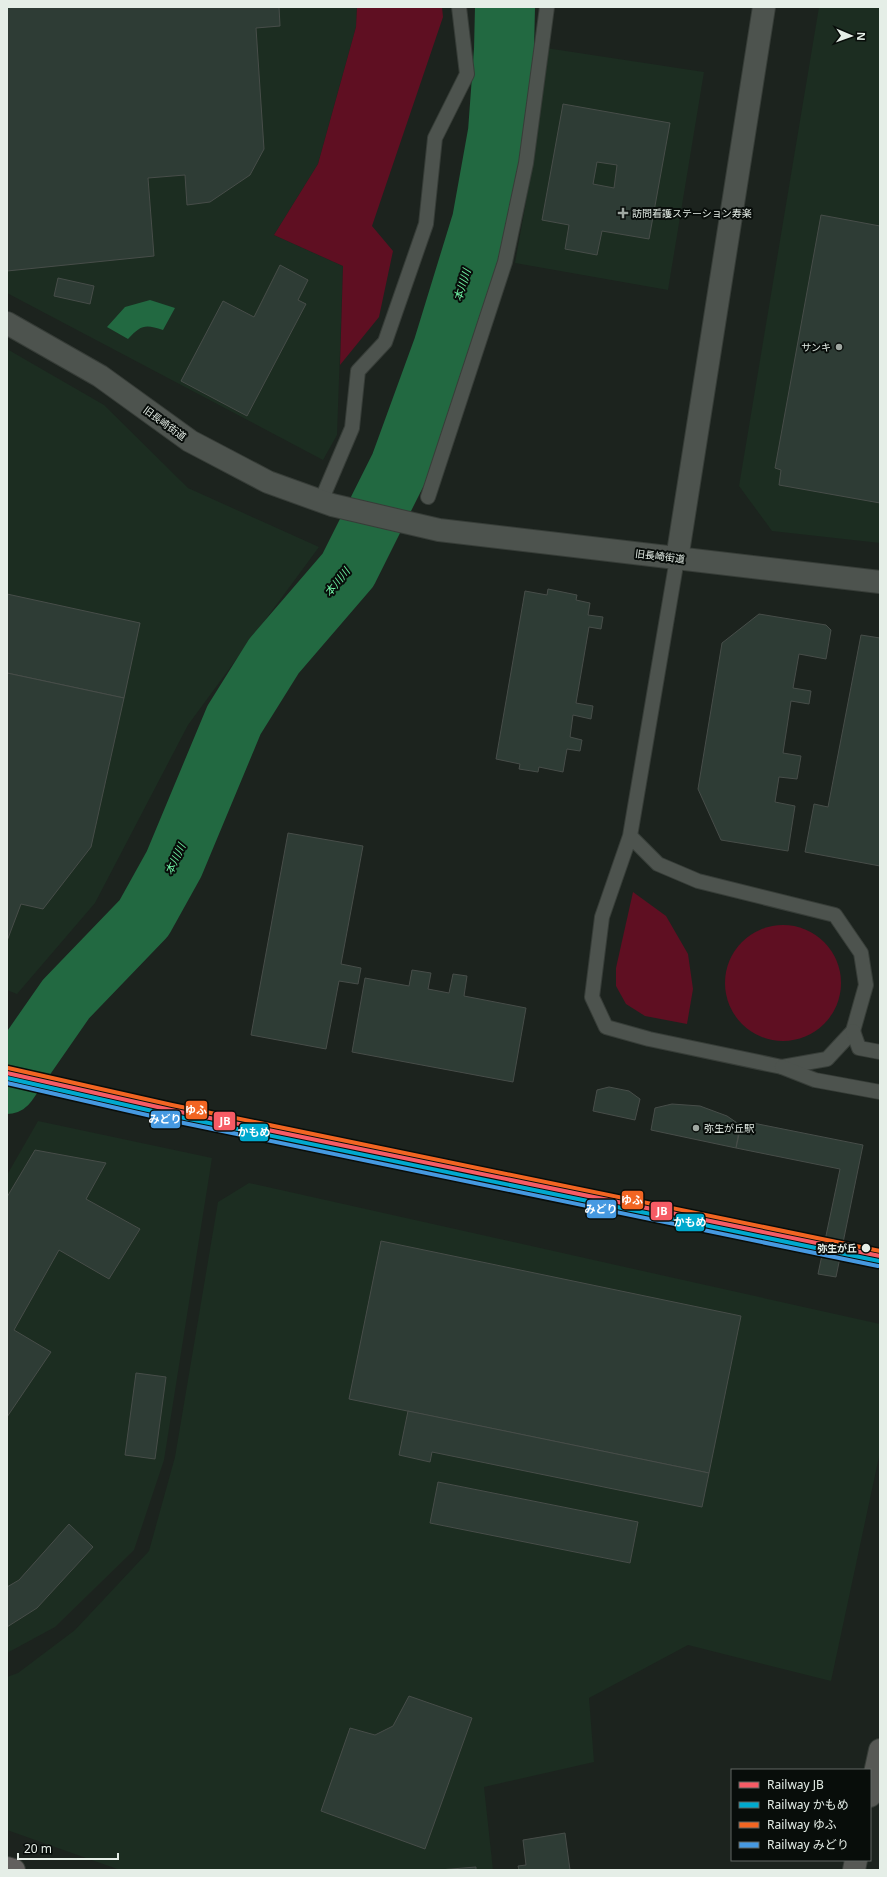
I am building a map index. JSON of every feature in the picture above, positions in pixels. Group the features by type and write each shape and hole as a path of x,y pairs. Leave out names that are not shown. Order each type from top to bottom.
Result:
{"highway":[{"path":"7,1868 14,1870"}],"main road":[{"path":"871,1791 880,1750"}],"street":[{"path":"677,558 764,7"},
{"name":"旧長崎街道","path":"7,323 100,376 190,442 268,482 327,503 439,530 880,582"}],"lane":[{"path":"327,503 352,428 358,371 385,342 426,224 435,138 467,74 459,7"},
{"path":"428,497 505,262 526,163 547,7"},
{"path":"677,558 630,836 602,917 592,997 606,1027 650,1039 782,1067 814,1080 880,1092"},
{"path":"630,836 658,864 698,881 835,914 861,953 866,985 853,1031 827,1059 782,1067"},
{"path":"853,1031 859,1048 880,1052"}],"shaded area":[{"path":"7,7 357,7 356,27 318,164 274,235 343,266 337,435 323,460 7,293"},
{"path":"357,7 442,7 443,17 372,226 393,251 379,317 340,365 343,266 274,235 318,164 356,27"},
{"path":"819,7 880,7 880,543 772,531 739,486"},
{"path":"546,48 704,72 668,290 515,263 534,157"},
{"path":"150,300 175,308 163,330 152,327 140,328 128,339 107,327 125,307"},
{"path":"7,349 104,405 188,488 319,547 188,725 95,903 17,994 7,990"},
{"path":"633,892 666,916 688,954 693,989 687,1024 645,1016 626,1004 616,986 616,968"},
{"path":"783,925 805,929 815,934 824,942 832,951 837,961 841,983 837,1005 832,1015 824,1024 815,1032 805,1037 783,1041 761,1037 751,1032 742,1024 734,1015 729,1005 725,983 729,961 734,951 742,942 751,934 761,929"},
{"path":"38,1121 212,1158 164,1460 134,1550 55,1627 7,1653 7,1175"},
{"path":"249,1183 880,1324 880,1452 831,1681 688,1645 589,1698 594,1762 484,1787 493,1870 120,1870 7,1830 7,1677 18,1673 75,1630 149,1551 175,1457 218,1202"}],"building":[{"path":"7,7 279,7 280,26 256,28 264,149 250,175 210,202 187,205 185,175 148,178 154,256 7,271"},
{"path":"563,104 670,123 649,239 602,231 597,255 565,249 569,225 542,220","holes":["597,162 617,165 614,188 593,184"]},
{"name":"サンキ","path":"821,215 880,226 880,503 779,485 781,470 775,468"},
{"path":"280,265 308,280 298,300 306,304 247,416 181,381 223,301 254,317"},
{"path":"58,278 94,286 90,304 54,296"},
{"path":"548,589 577,595 576,600 590,603 588,615 603,617 601,629 589,627 576,703 593,706 591,719 573,715 570,737 582,740 580,751 567,749 563,772 539,767 538,772 519,769 520,764 496,759 525,591 547,595"},
{"path":"7,594 140,623 124,698 7,673"},
{"path":"759,614 826,625 831,630 826,659 799,654 793,688 811,691 809,704 791,701 783,753 801,756 797,779 779,777 775,802 795,806 788,851 721,840 698,789 722,643"},
{"path":"861,635 880,638 880,866 805,852 814,804 828,807"},
{"path":"7,673 124,698 91,847 43,909 21,904 7,941"},
{"path":"288,833 363,846 341,964 361,968 358,984 339,981 326,1049 251,1035"},
{"path":"412,970 431,973 428,989 449,993 453,974 467,976 464,996 526,1008 513,1082 352,1052 365,978 409,986"},
{"path":"609,1087 629,1091 640,1099 635,1120 593,1111 597,1090"},
{"name":"弥生が丘駅","path":"672,1104 700,1106 727,1116 740,1125 736,1148 651,1130 655,1108"},
{"path":"753,1123 863,1145 836,1277 818,1274 840,1169 736,1148 740,1130 751,1132"},
{"path":"35,1150 106,1163 86,1199 140,1229 109,1279 59,1250 14,1330 51,1352 7,1417 7,1197"},
{"path":"381,1241 741,1316 709,1473 349,1399"},
{"path":"136,1373 166,1377 155,1459 125,1455"},
{"path":"408,1411 709,1473 702,1507 432,1452 430,1462 399,1455"},
{"path":"438,1482 638,1522 630,1563 430,1523"},
{"path":"69,1524 93,1547 37,1608 7,1627 7,1587 19,1580"},
{"path":"409,1696 472,1718 425,1849 321,1811 350,1728 375,1735 393,1726"},
{"path":"565,1833 570,1870 519,1870 518,1866 526,1865 523,1840"},
{"path":"476,1867 476,1870 439,1870"}],"waterway":[{"name":"本川川","path":"7,1084 66,999 144,918 174,864 234,720 274,656 348,570 400,466 443,348 482,221 498,132 504,50 505,7"}],"rail line":[{"name":"ゆふ","path":"8,1068 172,1105 880,1251"},
{"name":"JB","path":"7,1073 171,1110 880,1256"},
{"name":"かもめ","path":"7,1078 170,1115 879,1261"},
{"name":"みどり","path":"7,1083 169,1120 878,1266"}],"place":[{"name":"訪問看護ステーション寿楽","path":"623,213"},
{"name":"サンキ","path":"839,347"},
{"name":"弥生が丘駅","path":"696,1128"},
{"name":"弥生が丘","path":"866,1248"}]}
